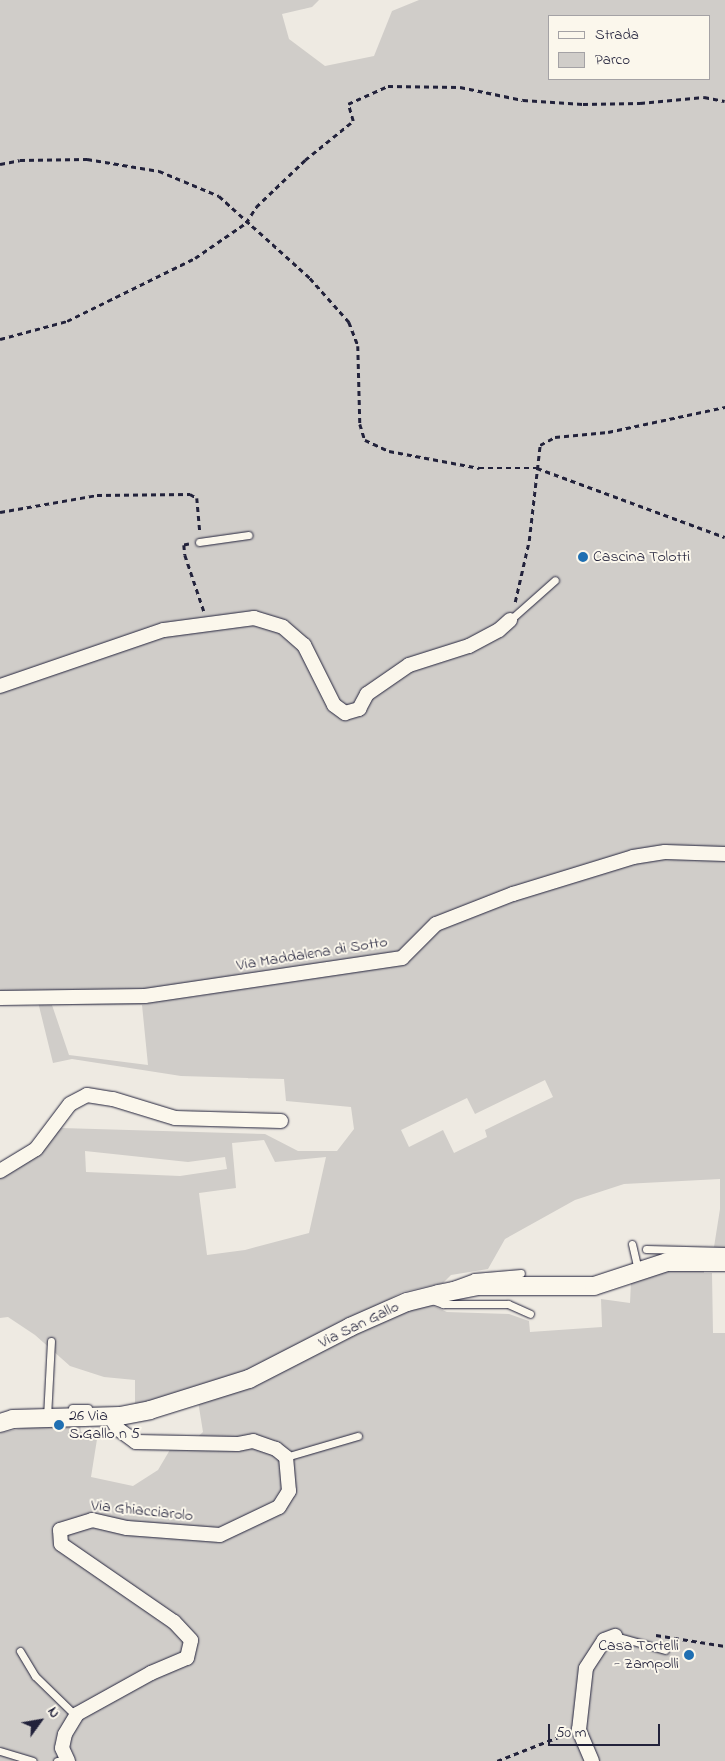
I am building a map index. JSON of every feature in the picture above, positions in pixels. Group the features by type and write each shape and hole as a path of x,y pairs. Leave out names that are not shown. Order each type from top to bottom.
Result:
{"street":[{"path":"0,686 164,630 254,618 283,627 304,645 334,705 346,713 359,709 367,694 409,664 469,646 499,630 510,620"},
{"name":"Via Maddalena di Sotto","path":"0,998 145,996 402,958 436,924 512,894 632,857 665,852 725,854"},
{"path":"0,1171 36,1149 70,1104 87,1095 113,1099 175,1118 281,1122"},
{"name":"Via San Gallo","path":"0,1423 47,1417 119,1415 249,1379 350,1327 431,1295 515,1285 562,1288 594,1286 615,1282 639,1271 667,1262 725,1262"},
{"path":"119,1415 118,1430 136,1442 237,1444 253,1442 276,1449 286,1457"},
{"name":"Via Ghiacciarolo","path":"76,1716 151,1673 187,1658 191,1640 174,1622 61,1544 60,1530 92,1520 127,1528 220,1535 279,1507 289,1491 286,1457"},
{"path":"592,1761 579,1730 586,1668 604,1640 615,1636"},
{"path":"64,1761 62,1748 65,1734 76,1716"}],"lane":[{"path":"199,542 250,535"},
{"path":"510,620 555,580"},
{"path":"632,1244 639,1271"},
{"path":"646,1249 725,1251"},
{"path":"521,1273 494,1274 460,1280 431,1295 443,1304 508,1304 530,1314"},
{"path":"47,1417 51,1341"},
{"path":"72,1408 99,1409 119,1415"},
{"path":"286,1457 358,1436"},
{"path":"615,1636 665,1650"},
{"path":"20,1650 35,1676 76,1716"},
{"path":"0,1751 33,1761"}],"path":[{"path":"0,340 67,321 195,258 246,222 256,207 305,160 353,121 348,104 388,86 460,87 523,100 583,104 640,103 704,96 725,101"},
{"path":"0,164 20,160 87,159 159,171 219,196 310,278 349,322 358,346 360,424 365,440 389,451 479,468 537,468 725,537"},
{"path":"510,620 529,541 540,445 556,437 608,432 725,407"},
{"path":"0,512 97,495 190,494 197,498 199,542 184,545 207,624"},
{"path":"650,1636 668,1635 725,1646"},
{"path":"498,1761 557,1738"}],"green space":[{"path":"0,0 319,0 312,7 282,14 289,39 325,66 374,56 392,11 419,0 725,0 725,1248 714,1247 720,1209 720,1179 624,1184 575,1200 505,1239 488,1269 451,1275 443,1283 402,1292 260,1372 135,1409 135,1380 104,1377 70,1366 35,1335 8,1317 0,1318 0,1176 32,1158 61,1128 265,1134 298,1151 337,1151 354,1129 351,1107 286,1101 284,1079 181,1076 72,1059 53,1063 38,1002 149,1001 199,996 399,958 143,990 0,993","holes":["52,1005 142,1005 148,1065 69,1055","545,1080 553,1097 485,1130 487,1137 454,1153 443,1130 409,1147 401,1130 467,1098 475,1114","264,1140 275,1162 326,1157 309,1233 245,1250 207,1255 199,1193 236,1188 232,1143","85,1151 188,1162 225,1157 227,1169 180,1176 86,1172"]},
{"path":"704,1266 704,1273 712,1273 713,1333 725,1333 725,1761 0,1761 0,1433 41,1424 80,1424 81,1432 98,1433 91,1477 133,1486 158,1470 171,1448 191,1443 203,1432 198,1401 424,1302 447,1312 509,1314 529,1321 530,1332 602,1327 601,1299 630,1303 631,1282 665,1269"}],"place":[{"name":"Cascina Tolotti","path":"583,557"},
{"name":"26 Via S.Gallo n 5","path":"59,1425"},
{"name":"Casa Tortelli - Zampolli","path":"689,1655"}]}
